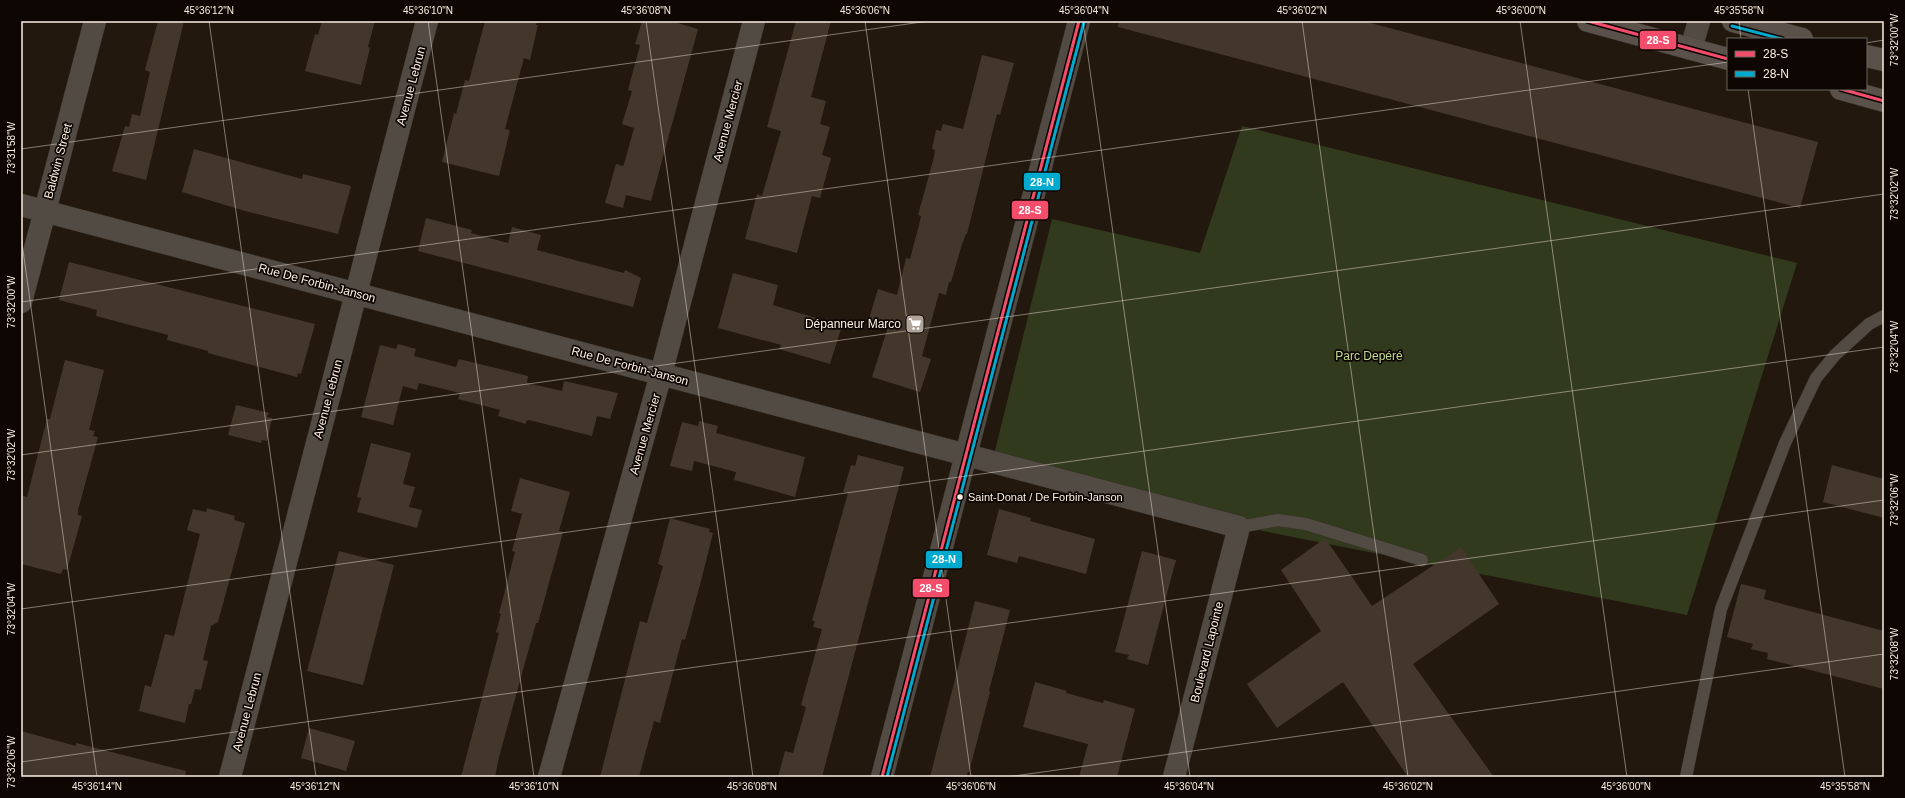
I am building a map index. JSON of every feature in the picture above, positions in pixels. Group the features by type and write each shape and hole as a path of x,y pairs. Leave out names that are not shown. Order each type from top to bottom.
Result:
{"main road":[{"path":"1588,21 1727,59"},
{"path":"1733,21 1798,38"},
{"path":"1867,56 1884,60"},
{"path":"1845,90 1884,101"}],"street":[{"name":"Baldwin Street","path":"21,302 95,21"},
{"name":"Avenue Lebrun","path":"230,777 428,21"},
{"name":"Avenue Mercier","path":"549,777 662,374 754,21"},
{"path":"882,777 1079,21"},
{"path":"1691,49 1699,21"},
{"name":"Rue De Forbin-Janson","path":"21,205 1239,527"},
{"name":"Boulevard Lapointe","path":"1174,777 1239,527"}],"lane":[{"path":"1686,777 1721,609 1785,443 1816,378 1835,355 1869,324 1884,316"},
{"path":"1239,527 1278,520 1306,524 1422,560"}],"green space":[{"name":"Parc Depéré","path":"1242,126 1797,263 1687,615 1263,531 993,459 1052,219 1200,253"}],"building":[{"path":"158,21 184,21 146,180 112,171 125,126 129,127 132,114 140,116 150,72 145,70"},
{"path":"322,21 375,21 368,47 370,48 361,85 305,71 315,34 318,35"},
{"path":"485,21 537,21 536,25 538,25 530,60 524,58 505,129 510,130 499,176 442,162 454,113 456,114 465,80 469,81"},
{"path":"642,21 671,21 698,29 651,201 626,195 623,208 605,203 616,164 623,166 624,164 634,128 622,124 632,91 628,90 640,45 635,44"},
{"path":"796,21 831,21 811,97 826,101 820,124 830,127 822,155 831,158 820,198 812,196 797,253 745,239 757,194 762,196 781,131 767,127"},
{"path":"1119,21 1363,21 1818,142 1800,208 1118,27"},
{"path":"982,55 1014,63 1000,115 997,114 967,234 962,244 946,295 939,293 922,356 931,359 920,392 872,377 888,327 868,322 878,289 897,295 906,258 910,259 920,221 921,216 918,215 934,157 935,150 932,149 936,130 941,131 943,124 963,129"},
{"path":"194,149 302,179 303,174 351,186 338,234 245,211 182,192"},
{"path":"426,218 472,230 471,233 508,243 512,227 541,235 537,250 624,273 625,270 641,278 633,307 418,251"},
{"path":"69,262 315,324 301,374 298,373 297,377 208,353 208,351 167,340 168,335 96,316 97,310 59,300"},
{"path":"733,273 778,285 773,305 842,326 830,364 779,349 781,345 718,328"},
{"path":"398,344 416,349 414,356 456,367 459,359 528,376 527,383 562,391 564,381 618,393 610,419 597,416 592,436 529,420 526,421 526,424 498,416 500,410 458,399 460,393 419,383 417,390 403,386 393,425 361,417 380,345 396,349"},
{"path":"65,360 104,370 89,430 95,431 93,436 98,437 78,510 78,515 82,516 67,570 63,569 61,574 21,564 21,495 27,497 47,419 50,419"},
{"path":"236,405 269,413 267,417 272,418 267,441 262,440 261,443 228,435"},
{"path":"699,421 718,426 716,433 805,457 795,497 734,480 736,472 694,461 692,471 670,466 682,422 698,426"},
{"path":"371,443 411,453 403,484 415,487 409,507 422,510 417,528 357,512 361,498 357,497"},
{"path":"858,455 904,467 822,777 778,777 785,751 793,753 806,707 801,705 822,629 813,627 815,621 812,621 848,493 843,492 851,465 855,466"},
{"path":"1832,465 1884,479 1884,518 1823,502"},
{"path":"520,478 570,492 559,531 563,532 538,623 536,623 499,757 495,777 461,777 499,633 496,632 501,614 499,613 515,552 512,551 522,514 511,511"},
{"path":"207,508 235,516 234,520 245,523 218,622 211,626 203,660 208,661 201,690 195,689 191,704 189,704 185,723 139,711 145,685 151,687 165,634 174,636 200,534 187,530 193,509 206,512"},
{"path":"999,509 1031,518 1030,521 1095,539 1086,574 1019,556 1017,563 987,555"},
{"path":"670,518 710,529 709,532 713,533 701,581 685,640 682,639 660,723 654,721 639,777 600,777 640,621 647,623 663,566 658,564"},
{"path":"1325,538 1372,606 1461,547 1499,604 1413,664 1494,777 1408,777 1343,682 1277,728 1247,684 1321,631 1281,570"},
{"path":"339,551 394,565 363,685 307,671"},
{"path":"1142,551 1176,560 1148,665 1127,659 1129,655 1115,652"},
{"path":"1741,584 1766,590 1764,599 1884,631 1884,689 1767,659 1768,653 1751,649 1753,644 1727,637"},
{"path":"975,601 1010,610 989,691 990,692 969,772 966,777 930,777"},
{"path":"1035,682 1067,691 1066,693 1103,703 1104,700 1135,709 1117,777 1079,777 1088,744 1023,727"},
{"path":"309,728 355,741 346,771 301,758"},
{"path":"21,731 76,746 76,743 186,771 185,777 21,777"}],"transit line":[{"name":"28-S","path":"882,777 1079,21"},
{"name":"28-S","path":"1588,21 1727,59"},
{"name":"28-N","path":"887,777 1084,22"},
{"name":"28-N","path":"1732,26 1778,38"},
{"name":"28-S","path":"1845,90 1884,101"}],"place":[{"name":"Dépanneur Marco","path":"915,324"},
{"name":"Saint-Donat / De Forbin-Janson","path":"960,497"}]}
